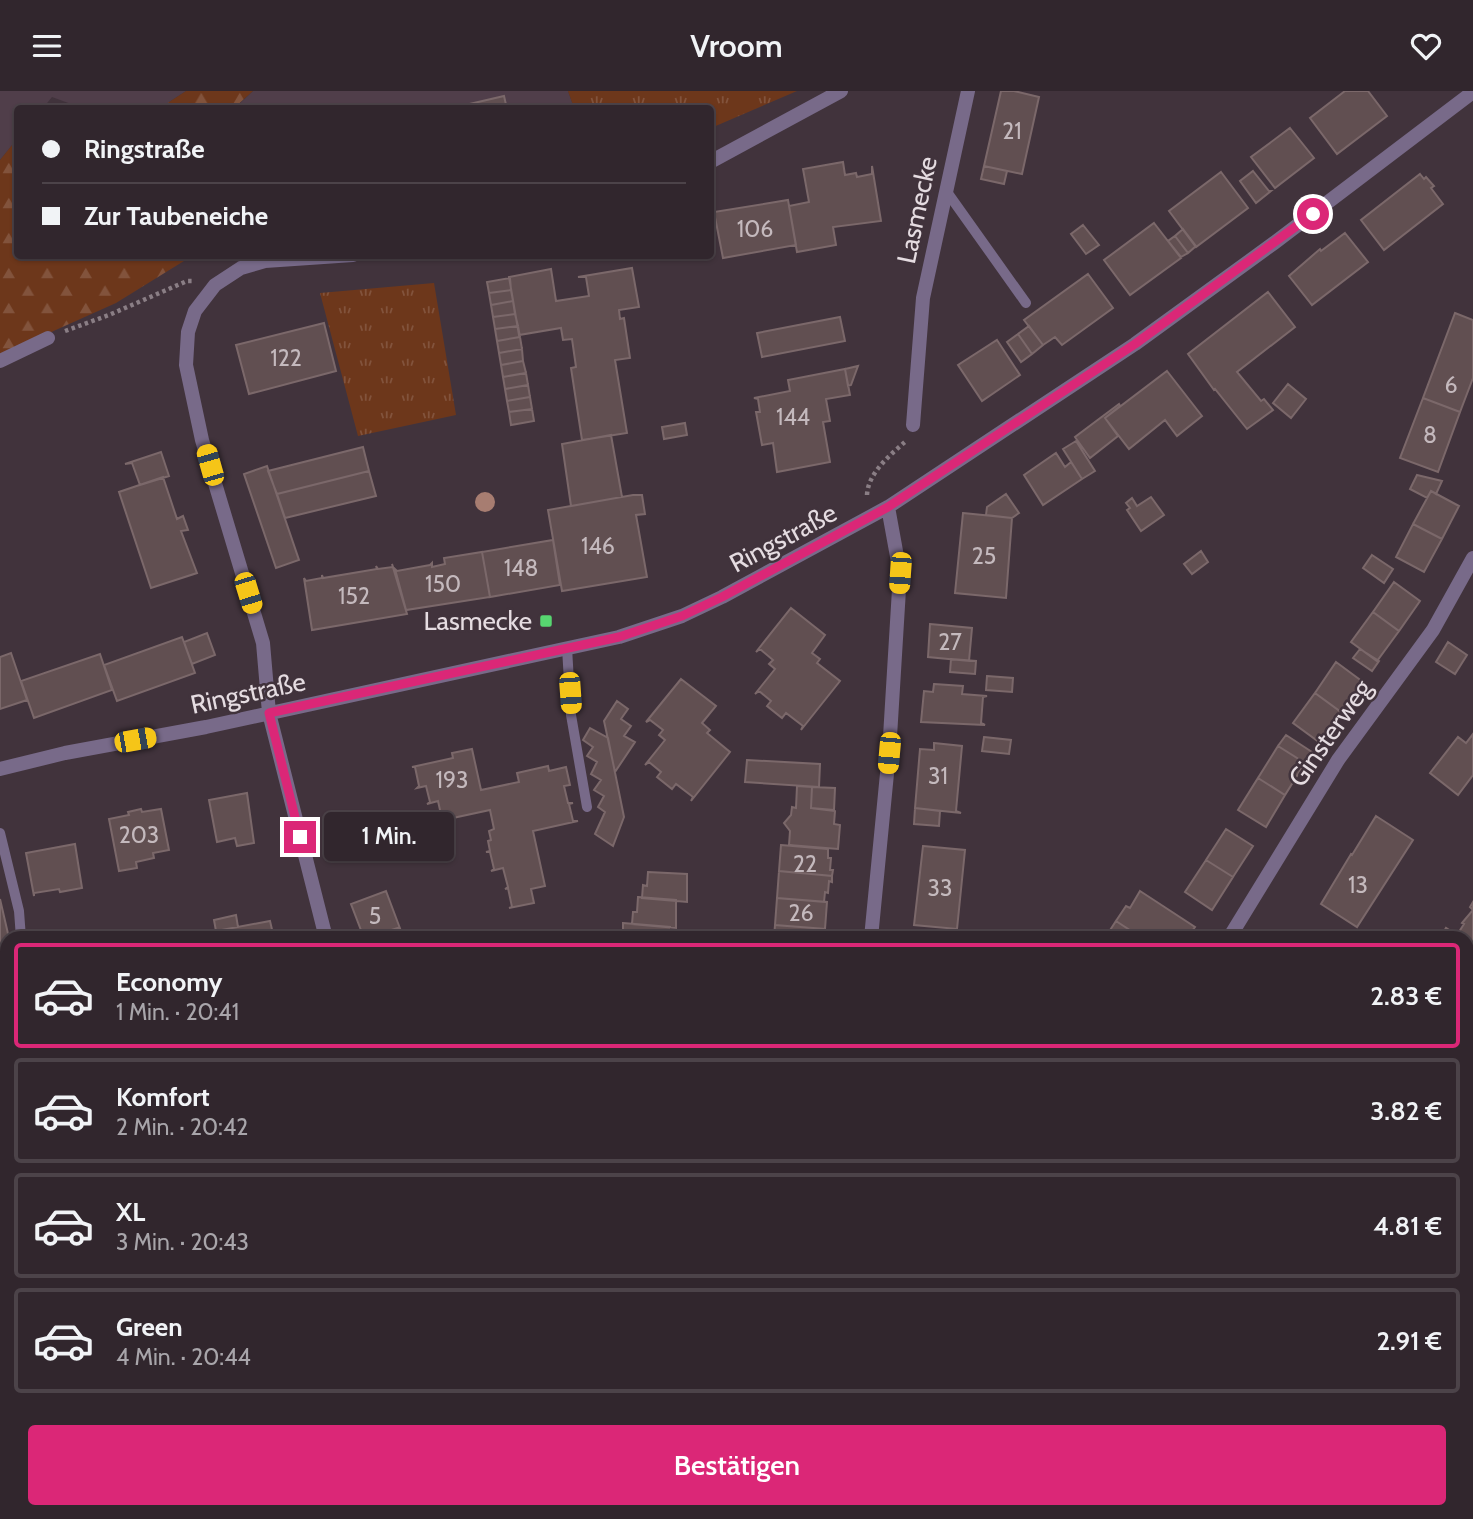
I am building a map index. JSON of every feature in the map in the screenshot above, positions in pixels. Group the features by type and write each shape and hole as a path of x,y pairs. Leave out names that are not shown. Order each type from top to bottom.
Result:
{"street":[{"path":"714,160 841,91"},
{"name":"Lasmecke","path":"913,425 923,298 968,91"},
{"name":"Ringstraße","path":"0,769 619,637 682,616 866,521 1135,344 1472,94"},
{"path":"294,259 265,261 241,268 215,285 195,311 188,332 186,365 202,440 263,643 269,713 324,931"},
{"path":"0,361 48,338"},
{"path":"872,931 889,753 900,573 888,507"},
{"name":"Ginsterweg","path":"1233,931 1338,760 1433,630 1473,558"}],"lane":[{"path":"947,192 1026,303"},
{"path":"567,648 571,715 587,807"},
{"path":"0,833 19,911 20,931"}],"path":[{"path":"48,338 187,281 215,285"},
{"path":"866,521 868,484 889,457 908,439 913,425"}],"shaded area":[{"path":"0,91 186,91 165,105 74,105 52,97 45,105 14,105 14,143 0,160"},
{"path":"253,91 568,91 573,105 238,105"}],"green space":[{"path":"186,91 253,91 237,105 165,105"},
{"path":"568,91 797,91 714,127 714,105 573,105"},
{"path":"14,143 14,259 187,259 116,303 0,355 0,160"},
{"path":"434,283 456,415 358,436 320,293"}],"building":[{"path":"1001,91 1039,97 1022,174 984,166"},
{"path":"1345,91 1368,91 1387,116 1337,154 1310,118"},
{"path":"504,96 506,105 465,105"},
{"path":"1290,128 1314,158 1275,188 1251,157"},
{"path":"843,162 845,175 856,173 857,177 872,174 872,166 881,221 833,227 836,245 797,252 789,206 809,202 803,169"},
{"path":"984,166 1007,171 1004,184 981,179"},
{"path":"1253,171 1271,191 1256,203 1240,181"},
{"path":"1221,172 1248,208 1196,247 1169,211"},
{"path":"1420,174 1434,186 1431,188 1443,204 1384,250 1361,220"},
{"path":"788,200 796,245 723,258 714,212"},
{"path":"1154,223 1181,258 1130,295 1104,260"},
{"path":"1083,225 1099,245 1086,254 1071,234"},
{"path":"1183,229 1196,246 1188,253 1175,236"},
{"path":"1345,233 1368,262 1312,305 1289,276 1320,249 1321,251"},
{"path":"1175,236 1188,253 1181,257 1168,241"},
{"path":"632,268 639,307 619,310 620,319 624,318 630,358 615,360 627,433 582,440 571,368 576,367 572,339 563,340 561,328 519,335 509,277 551,269 556,301 589,296 586,277 578,277"},
{"path":"1088,274 1113,308 1062,345 1055,337 1043,345 1024,320"},
{"path":"510,278 511,290 489,293 487,282"},
{"path":"511,290 513,301 491,305 489,293"},
{"path":"1268,292 1295,327 1237,372 1261,401 1264,399 1273,410 1247,429 1188,354"},
{"path":"513,301 515,314 493,317 491,305"},
{"path":"1455,313 1473,320 1473,378 1460,412 1423,398"},
{"path":"515,314 518,326 495,329 493,317"},
{"path":"840,317 845,341 762,357 757,333"},
{"path":"324,323 336,371 249,394 236,345"},
{"path":"518,326 520,337 497,341 495,329"},
{"path":"1029,326 1043,345 1032,354 1018,334"},
{"path":"1018,334 1032,354 1021,362 1007,342"},
{"path":"520,337 522,349 499,353 497,341"},
{"path":"997,340 1020,375 982,401 958,365"},
{"path":"522,349 523,361 501,365 499,353"},
{"path":"523,361 526,373 503,377 501,365"},
{"path":"858,366 851,385 848,386 845,369"},
{"path":"845,369 850,395 826,399 830,421 823,422 830,462 777,472 773,443 762,445 756,412 760,412 758,399 754,398 790,391 788,380"},
{"path":"1167,371 1202,416 1177,436 1165,420 1129,449 1105,418"},
{"path":"526,373 528,385 505,389 503,377"},
{"path":"1288,384 1306,399 1291,418 1273,403"},
{"path":"528,385 530,397 507,401 505,389"},
{"path":"530,397 532,409 509,412 507,401"},
{"path":"1423,398 1460,412 1438,472 1400,458"},
{"path":"1119,404 1120,406 1105,418 1118,436 1090,458 1075,437"},
{"path":"532,409 534,421 511,425 509,412"},
{"path":"685,423 687,435 664,439 662,427"},
{"path":"611,435 622,497 571,506 562,444"},
{"path":"1076,441 1095,471 1082,479 1063,449"},
{"path":"363,447 369,471 277,494 268,471"},
{"path":"161,452 169,476 140,485 132,463 125,464"},
{"path":"1056,453 1065,467 1071,462 1082,479 1043,505 1024,475"},
{"path":"267,466 299,560 276,568 244,474"},
{"path":"369,471 376,496 285,518 277,494"},
{"path":"1417,475 1442,481 1436,494 1431,491 1427,498 1410,489"},
{"path":"163,477 177,519 183,516 188,530 181,531 197,573 151,588 119,492"},
{"path":"1431,491 1459,506 1442,539 1413,524"},
{"path":"1006,494 1019,513 1012,518 986,515 987,507"},
{"path":"642,495 645,514 636,515 647,577 562,591 548,510"},
{"path":"1151,497 1164,515 1141,531 1127,510 1130,508 1126,503 1132,498 1137,506"},
{"path":"963,513 1012,518 1006,598 955,593"},
{"path":"1413,524 1442,539 1424,572 1396,557"},
{"path":"553,540 560,585 490,597 482,552"},
{"path":"1201,551 1208,562 1192,574 1184,564"},
{"path":"482,552 490,597 406,610 395,569 397,571 432,563 432,567 445,564 444,558"},
{"path":"1372,555 1393,569 1384,583 1363,568"},
{"path":"376,566 378,569 393,567 407,614 312,630 304,578 306,581 322,578 322,575 323,578 377,569"},
{"path":"1394,582 1420,601 1399,631 1373,612"},
{"path":"791,608 825,635 812,653 820,659 817,663 840,681 801,730 803,726 786,713 782,718 767,706 771,701 759,691 755,694 775,669 769,664 773,660 760,649 756,652"},
{"path":"1373,612 1399,631 1377,661 1351,642"},
{"path":"930,624 972,628 969,661 928,657"},
{"path":"207,633 215,655 192,664 184,642"},
{"path":"182,637 195,673 117,701 104,665"},
{"path":"1448,642 1467,655 1455,674 1436,662"},
{"path":"1360,649 1379,661 1372,671 1353,658"},
{"path":"11,653 27,700 0,709 0,657"},
{"path":"100,654 112,690 34,718 21,681"},
{"path":"951,659 976,661 975,674 950,672"},
{"path":"1336,662 1363,682 1341,712 1315,693"},
{"path":"987,676 1013,678 1012,692 986,690"},
{"path":"681,679 716,706 702,723 710,730 707,733 730,752 691,801 693,797 676,784 672,789 657,777 661,772 649,762 645,765 665,740 659,735 663,730 650,720 646,722"},
{"path":"934,684 963,686 962,694 987,696 983,697 981,723 985,725 921,722 924,691 933,692"},
{"path":"1315,693 1341,712 1319,742 1293,723"},
{"path":"617,701 628,709 621,719 631,726 624,736 635,742 615,772 604,721"},
{"path":"590,728 608,738 624,817 613,846 595,834 605,812 598,807 604,796 594,790 601,780 591,774 597,762 587,756 593,747 583,740"},
{"path":"1473,734 1473,775 1458,795 1430,773 1458,737 1466,743"},
{"path":"1286,735 1312,752 1305,763 1278,746"},
{"path":"984,737 1011,740 1009,754 982,751"},
{"path":"934,743 962,746 956,811 961,813 915,808 920,749 934,750"},
{"path":"1278,746 1305,763 1285,795 1258,778"},
{"path":"472,749 481,790 519,782 517,773 548,766 549,771 566,767 570,785 564,786 568,803 573,803 569,804 573,821 578,821 533,831 545,886 531,889 534,903 509,908 512,907 508,888 505,889 508,887 503,868 491,871 494,869 490,852 486,852 490,851 489,831 494,829 490,810 439,821 442,819 438,801 427,804 430,802 426,786 417,788 419,786 415,767 412,767 453,758 452,753"},
{"path":"747,760 820,764 819,787 745,782"},
{"path":"1258,778 1285,795 1266,827 1238,810"},
{"path":"797,786 812,787 811,808 835,811 834,824 840,825 838,849 789,845 790,831 784,823 791,815 792,807 796,808"},
{"path":"812,787 835,788 834,810 811,808"},
{"path":"247,793 254,843 237,846 235,838 217,842 209,800"},
{"path":"915,808 940,811 939,826 914,824"},
{"path":"141,809 142,812 161,809 169,850 153,853 154,858 136,862 137,868 119,871 109,819 129,815 128,812"},
{"path":"1376,816 1413,840 1357,927 1321,904"},
{"path":"1226,829 1253,846 1233,877 1206,860"},
{"path":"75,844 82,888 34,893 34,896 26,853"},
{"path":"781,845 828,849 832,876 779,871"},
{"path":"923,846 965,850 957,929 914,925"},
{"path":"1206,860 1233,877 1212,910 1185,892"},
{"path":"779,871 832,876 824,902 777,898"},
{"path":"648,872 687,874 687,902 642,898 643,885 647,886"},
{"path":"386,891 401,931 398,928 388,931 361,931 351,904"},
{"path":"1140,891 1195,927 1192,931 1131,931 1116,921 1126,906 1130,908"},
{"path":"638,897 676,900 676,928 632,924 633,912 637,912"},
{"path":"777,898 827,902 825,929 775,925"},
{"path":"0,899 7,931 0,931"},
{"path":"1473,910 1473,931 1460,931 1464,924 1462,923"},
{"path":"236,915 238,927 216,931 214,920"},
{"path":"270,921 272,931 216,931"},
{"path":"1116,921 1131,931 1110,931"},
{"path":"623,923 670,927 670,931 623,931"},
{"path":"775,925 825,929 825,931 775,931"}],"place":[{"name":"Lasmecke","path":"546,621"}],"route":[{"path":"300,837 269,713 619,637 682,616 722,597 888,507 1135,344 1313,214"}]}
